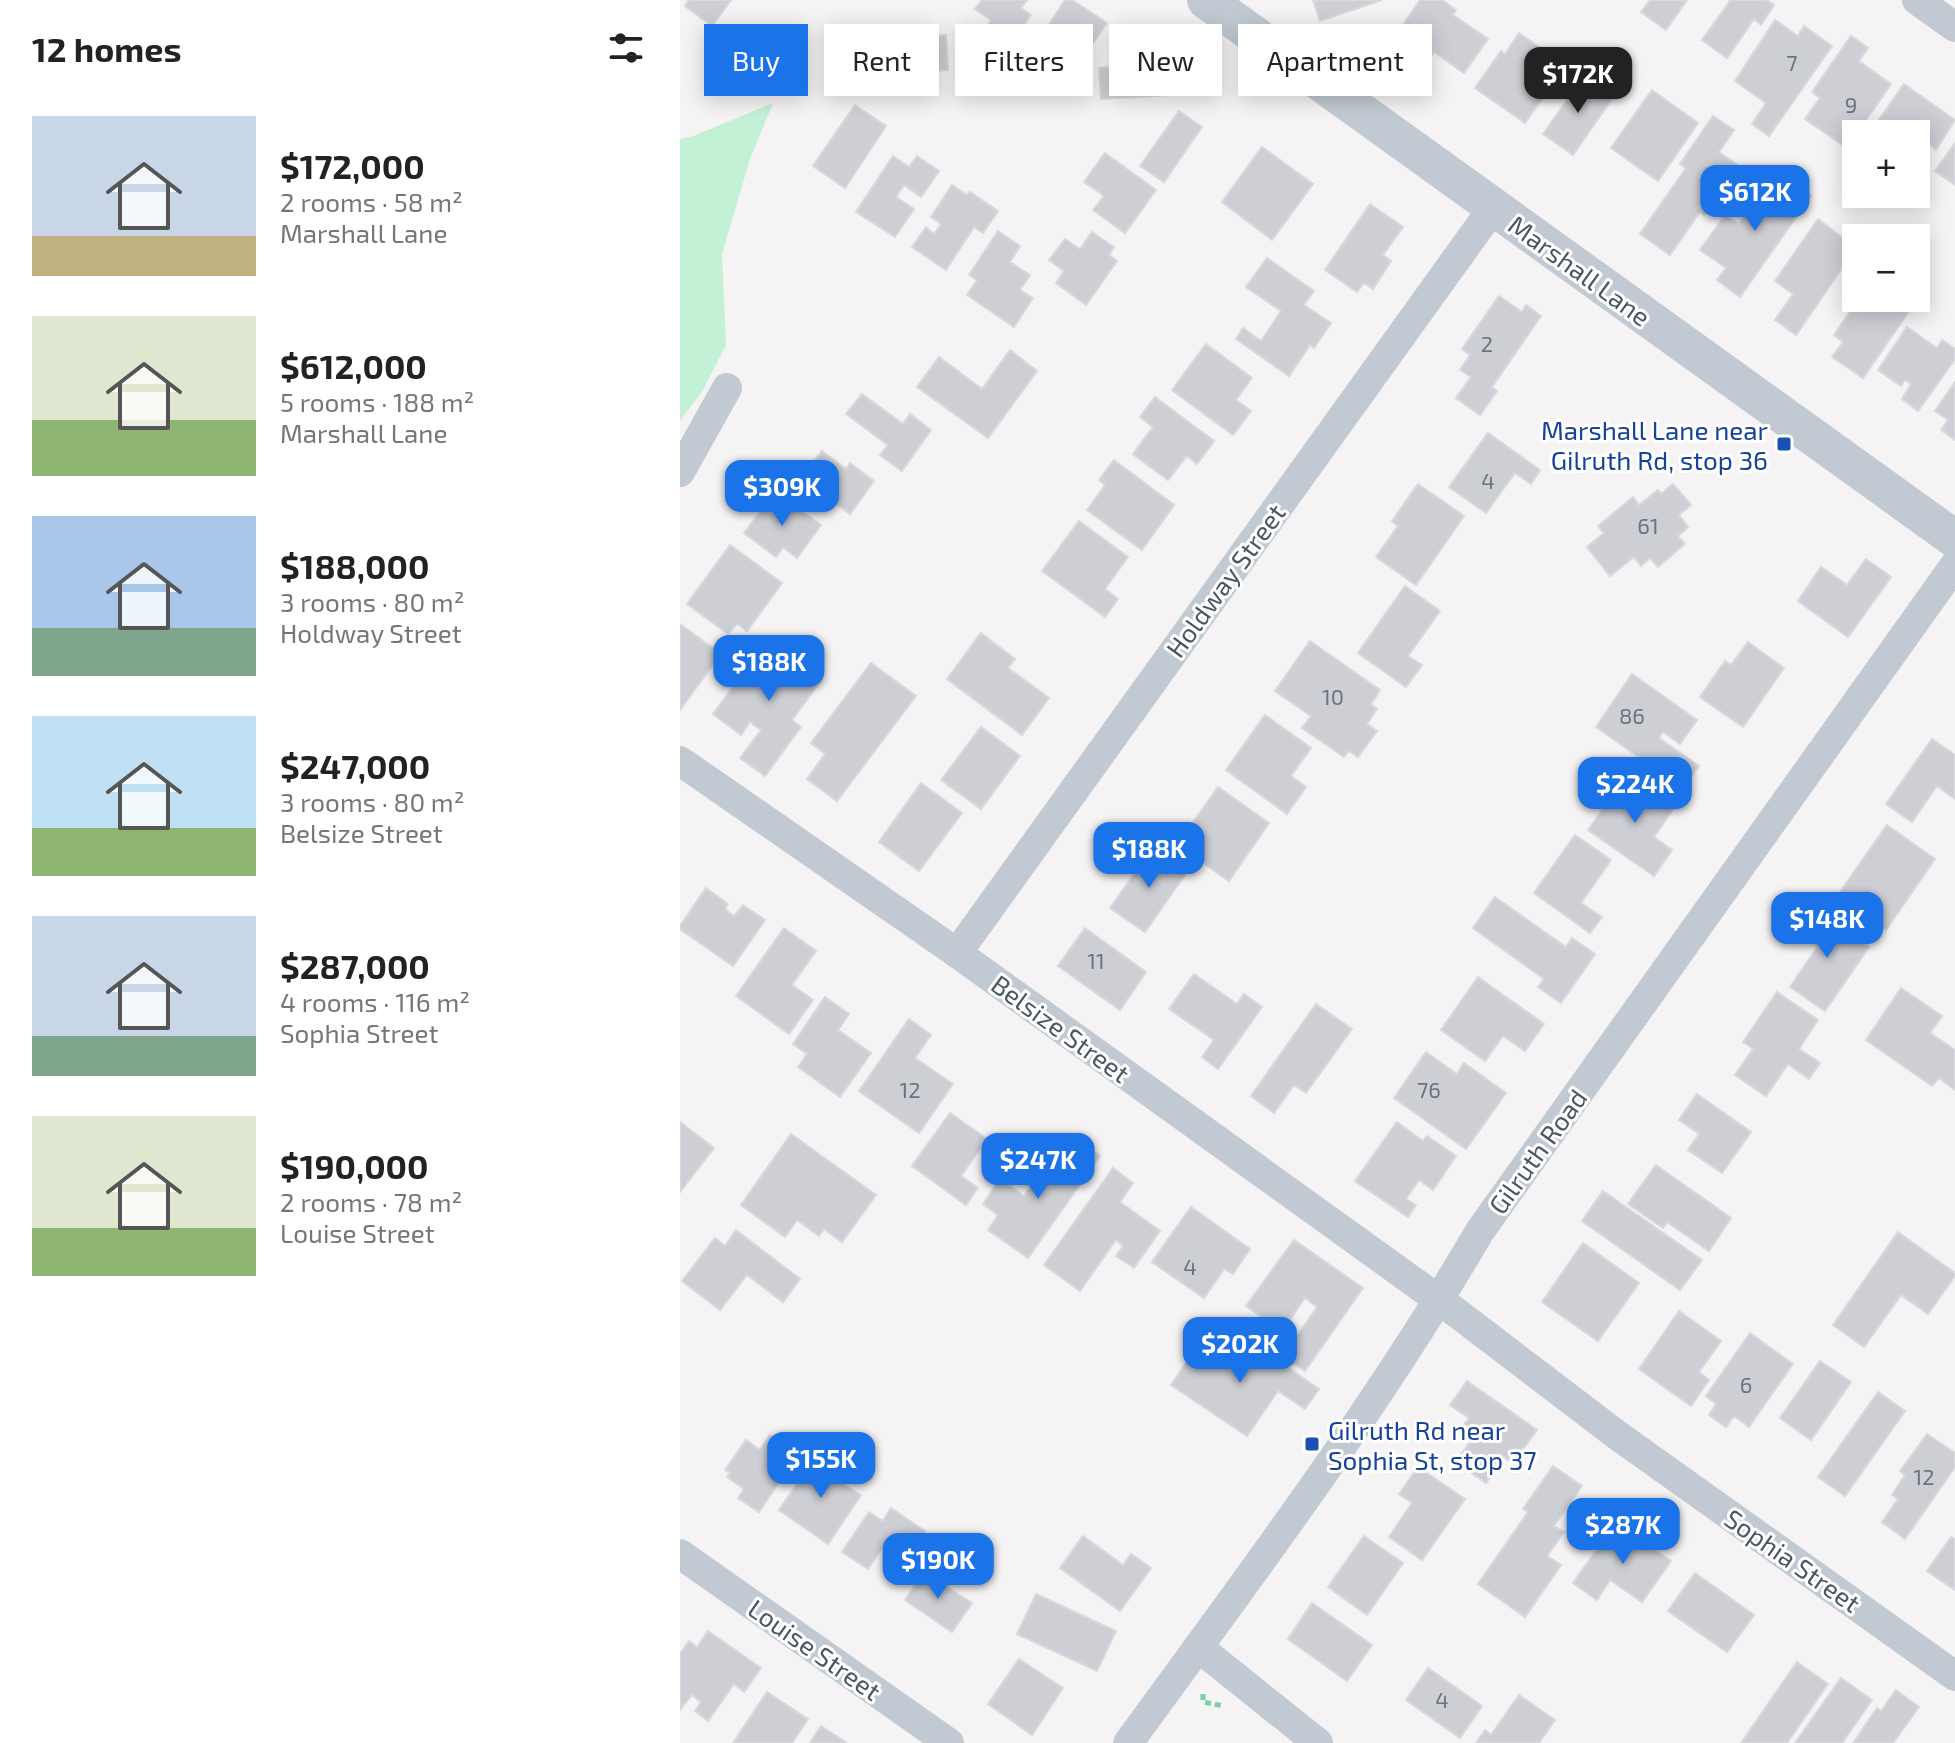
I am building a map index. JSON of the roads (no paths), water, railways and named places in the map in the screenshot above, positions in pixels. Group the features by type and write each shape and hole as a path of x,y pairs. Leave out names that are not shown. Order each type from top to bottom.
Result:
{"street":[{"name":"Marshall Lane","path":"1206,0 1955,539"},
{"path":"1917,0 1955,27"},
{"name":"Holdway Street","path":"957,953 1493,208"},
{"path":"680,472 727,388"},
{"name":"Gilruth Road","path":"1128,1743 1378,1395 1480,1231 1955,565"},
{"name":"Belsize Street","path":"680,761 957,953 1439,1301"},
{"name":"Sophia Street","path":"1439,1301 1617,1435 1955,1676"},
{"name":"Louise Street","path":"680,1554 949,1743"},
{"path":"1198,1647 1318,1743"}],"place":[{"name":"Marshall Lane near Gilruth Rd, stop 36","path":"1784,444"},
{"name":"Gilruth Rd near Sophia St, stop 37","path":"1312,1444"}]}
